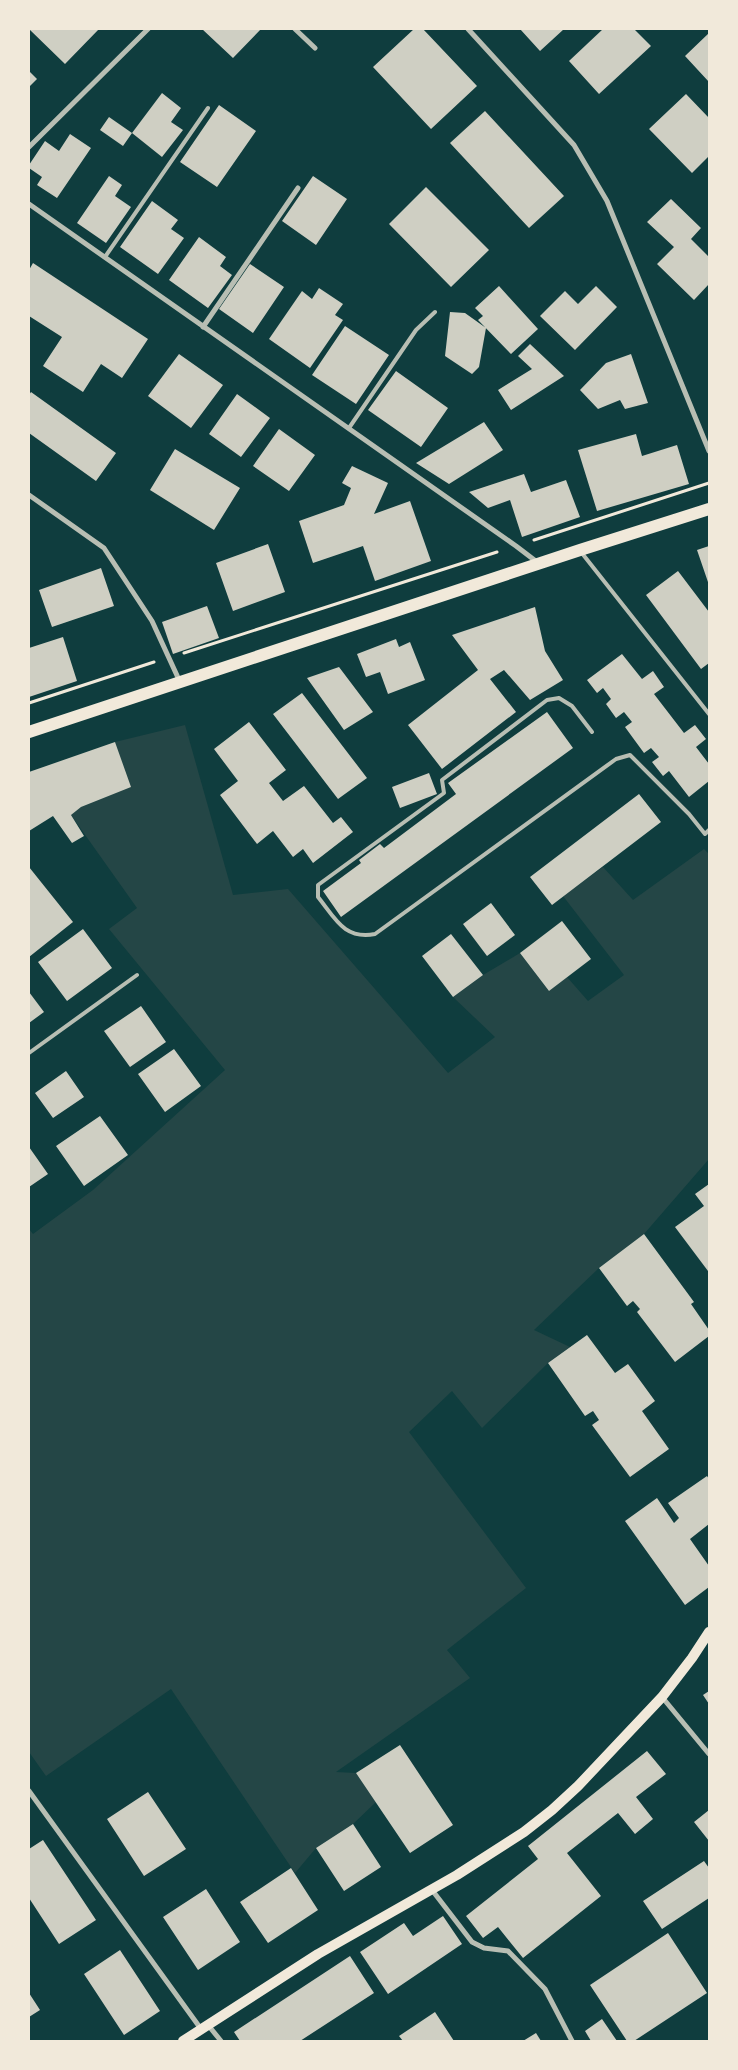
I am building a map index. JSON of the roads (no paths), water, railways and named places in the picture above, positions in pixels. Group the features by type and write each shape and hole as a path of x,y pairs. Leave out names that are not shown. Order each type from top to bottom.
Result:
{"main road":[{"path":"29,732 709,509"},
{"path":"183,2041 318,1954 432,1890 524,1832 578,1786 662,1697 709,1632"}],"street":[{"path":"29,147 148,29"},
{"path":"295,29 315,48"},
{"path":"468,29 574,145 608,202 709,451"},
{"path":"203,327 298,188"},
{"path":"29,204 539,564"},
{"path":"29,495 104,548 152,621 180,683"},
{"path":"662,1697 709,1754"},
{"path":"29,1791 205,2027 221,2041"},
{"path":"432,1890 472,1942 484,1948 508,1951 545,1989 572,2041"}],"lane":[{"path":"105,258 208,108"},
{"path":"348,428 416,330 435,312"},
{"path":"580,550 709,714"},
{"path":"592,732 572,706 559,698 547,700 442,780 444,794 318,885 318,897 343,928 360,937 375,934 616,759 630,755 689,814 705,834 709,830"},
{"path":"29,1053 138,975"}]}
